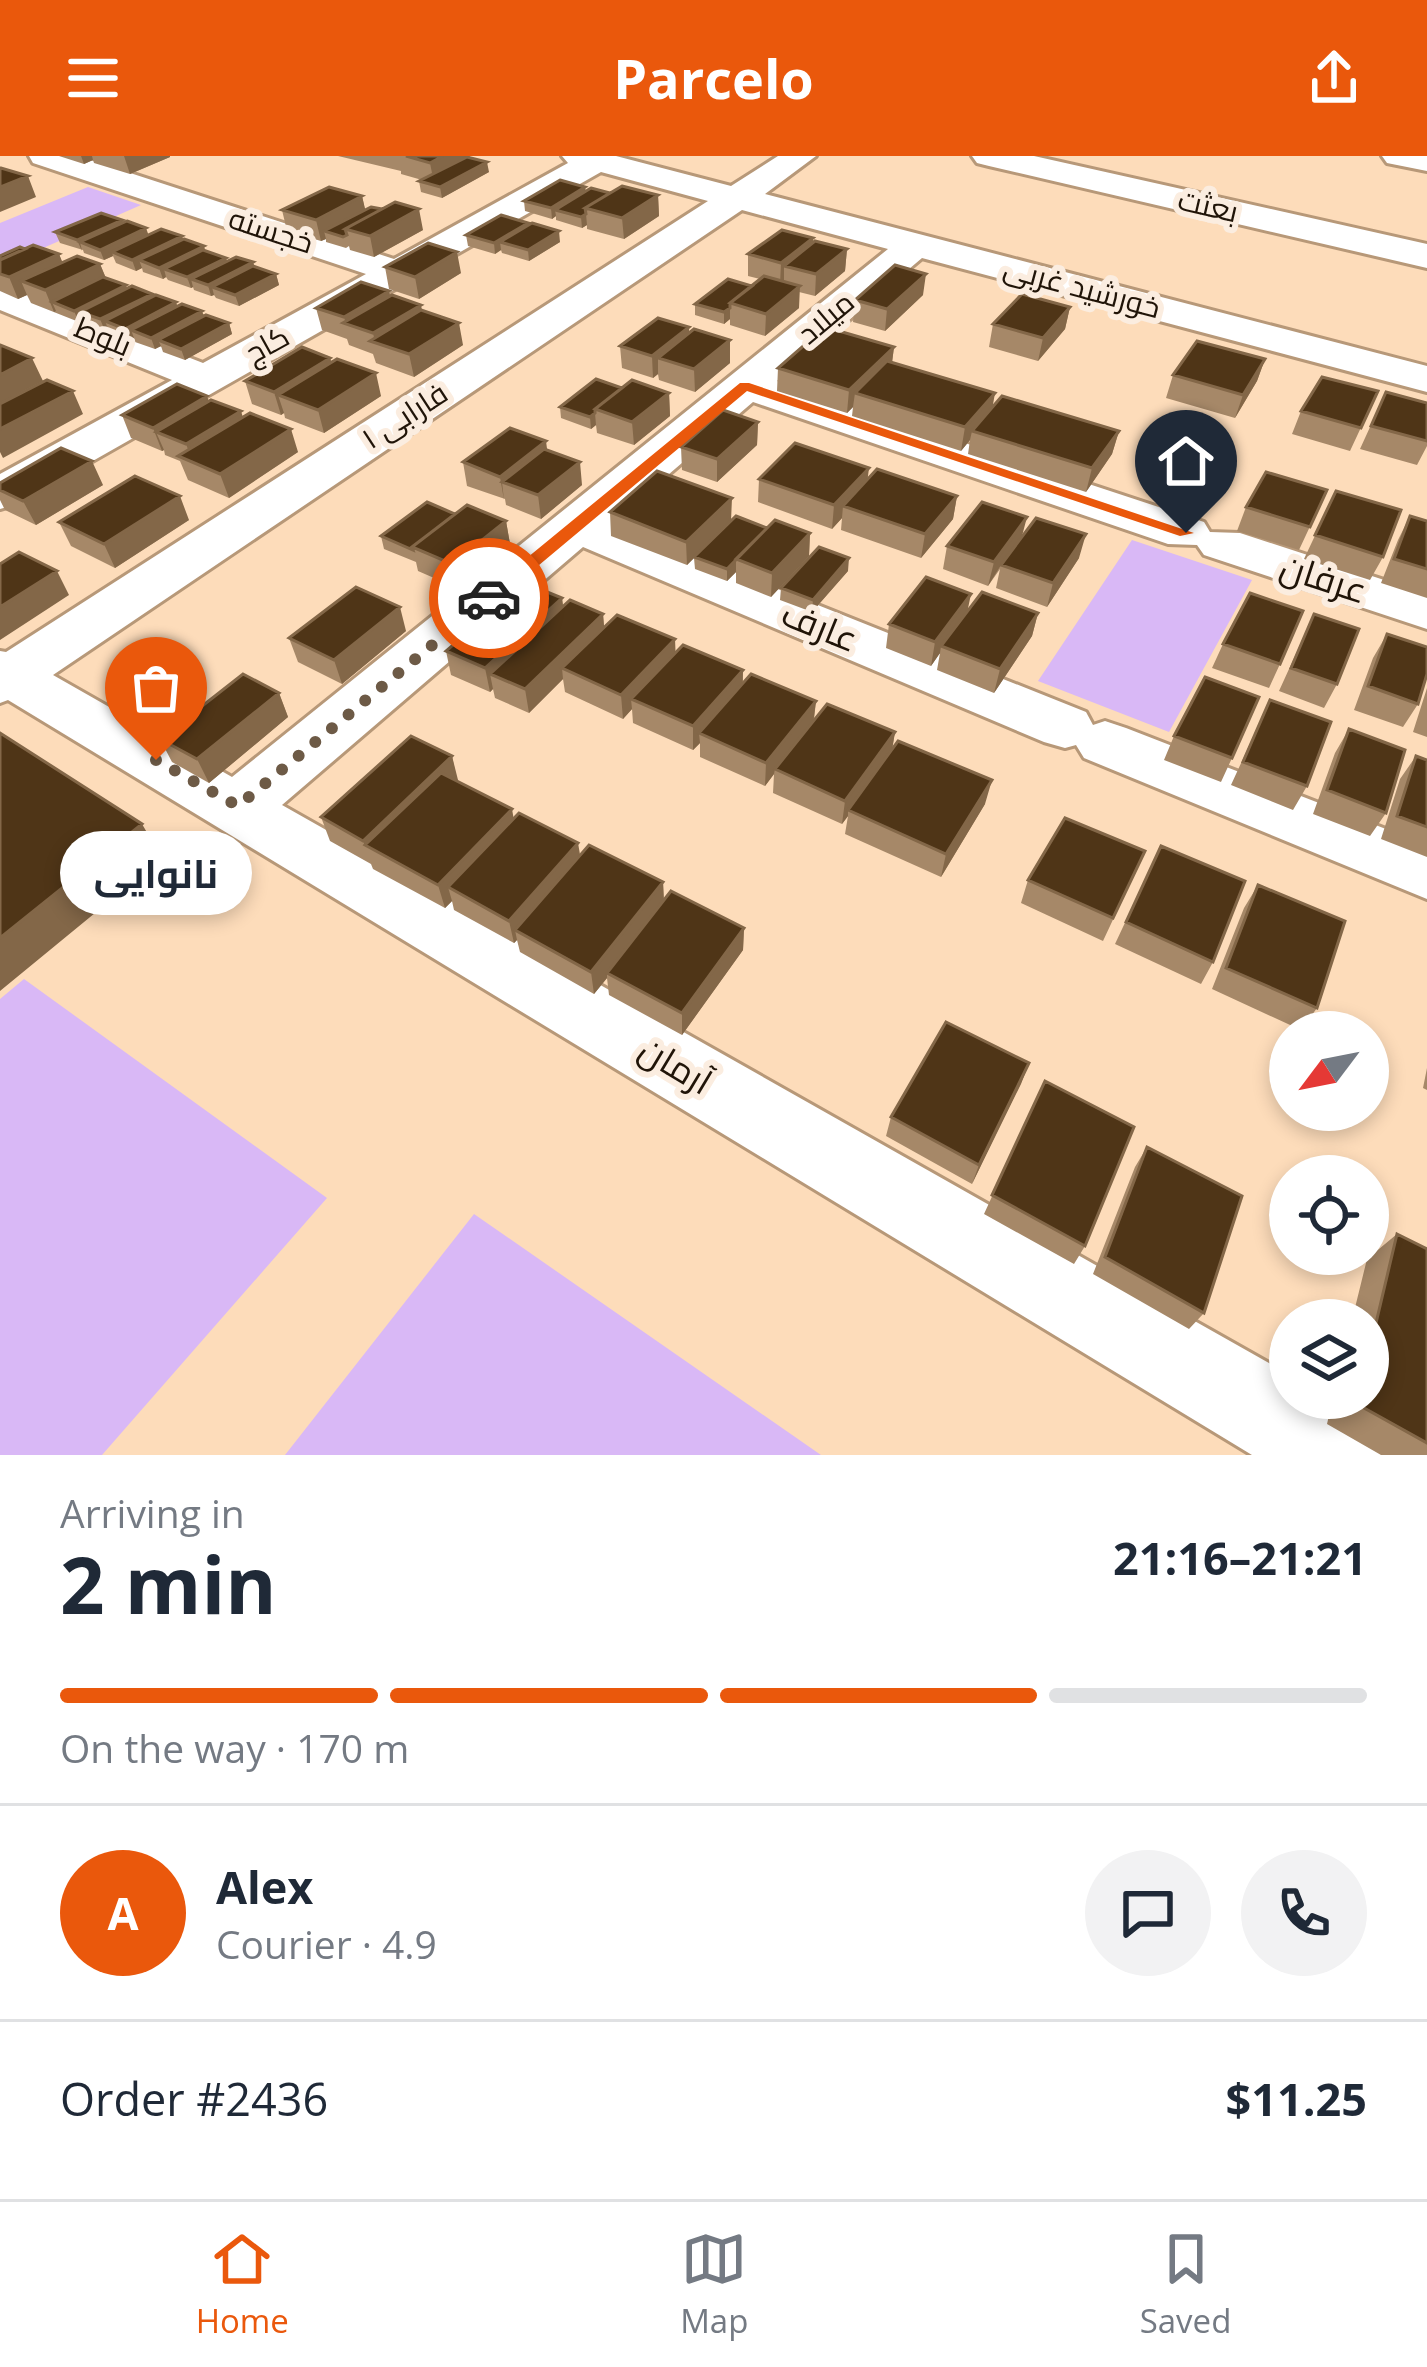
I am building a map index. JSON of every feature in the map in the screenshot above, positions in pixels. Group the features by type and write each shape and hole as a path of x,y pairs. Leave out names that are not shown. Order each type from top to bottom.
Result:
{"main road":[{"name":"بعثت","path":"989,156 1427,256"},
{"name":"بعثت","path":"1145,156 1188,165"},
{"path":"1399,156 1427,161"}],"street":[{"name":"خجسته","path":"45,156 397,272"},
{"name":"فارابی ۱","path":"4,676 800,156"},
{"name":"خورشید غربی","path":"587,158 1427,379"},
{"name":"کاج","path":"0,494 397,272 587,158"},
{"name":"میلاد","path":"238,806 916,244"},
{"name":"بلوط","path":"0,296 206,379"},
{"name":"عرفان","path":"745,386 1427,612"},
{"name":"عارف","path":"575,526 1427,873"},
{"name":"آرمان","path":"4,676 238,806 1340,1455"}],"shaded area":[{"path":"88,187 141,205 0,267 0,223"},
{"path":"1132,540 1252,580 1169,732 1038,681"},
{"path":"24,979 327,1198 102,1455 0,1455 0,999"},
{"path":"474,1214 821,1455 285,1455"}],"building":[{"path":"406,156 443,156 430,163"},
{"path":"467,157 487,162 440,187 419,181"},
{"path":"1,168 28,176 0,187"},
{"path":"560,180 585,187 551,208 524,201"},
{"path":"622,186 658,195 622,218 585,208"},
{"path":"329,187 362,196 316,220 282,210"},
{"path":"591,188 610,193 585,208 581,217 555,210"},
{"path":"395,202 419,209 370,236 345,229"},
{"path":"371,207 382,209 345,229 347,235 324,231"},
{"path":"101,213 122,220 77,240 55,232"},
{"path":"501,215 528,223 494,243 466,235"},
{"path":"127,221 146,228 100,250 80,242"},
{"path":"532,223 559,231 528,250 500,242"},
{"path":"161,229 182,236 132,260 112,252"},
{"path":"782,230 813,238 781,263 748,254"},
{"path":"184,239 204,246 159,268 139,260"},
{"path":"815,241 847,249 816,274 784,266"},
{"path":"428,243 457,252 415,277 385,267"},
{"path":"33,245 59,254 9,277 0,274 0,260"},
{"path":"25,249 0,260 0,256"},
{"path":"203,250 226,258 187,277 164,269"},
{"path":"77,256 100,264 45,290 21,281"},
{"path":"236,257 253,262 208,285 191,279"},
{"path":"895,265 926,274 887,309 855,300"},
{"path":"253,266 276,274 235,295 212,287"},
{"path":"764,276 800,286 766,314 730,303"},
{"path":"103,277 126,285 74,311 52,302"},
{"path":"728,279 752,286 724,312 695,304"},
{"path":"361,282 389,291 344,317 316,308"},
{"path":"132,286 152,294 100,319 80,312"},
{"path":"1022,294 1070,307 1043,338 993,324"},
{"path":"156,295 176,302 125,329 105,321"},
{"path":"392,295 421,305 373,333 343,323"},
{"path":"182,304 202,311 151,338 131,330"},
{"path":"421,310 459,323 409,354 370,341"},
{"path":"206,315 229,323 181,349 158,340"},
{"path":"658,318 689,327 652,356 620,346"},
{"path":"825,327 894,347 849,390 778,368"},
{"path":"694,329 730,340 694,369 658,358"},
{"path":"1197,341 1265,359 1243,395 1173,375"},
{"path":"0,345 32,358 0,375"},
{"path":"302,347 330,358 274,392 245,381"},
{"path":"337,359 376,373 318,410 278,395"},
{"path":"887,361 995,393 965,427 855,393"},
{"path":"1322,377 1378,391 1361,428 1301,411"},
{"path":"596,379 622,388 590,417 560,407"},
{"path":"47,380 73,391 0,429 0,404"},
{"path":"632,380 669,393 632,422 595,409"},
{"path":"177,384 207,396 153,428 122,415"},
{"path":"1386,392 1427,403 1427,441 1371,426"},
{"path":"1002,396 1119,431 1092,468 972,431"},
{"path":"211,400 241,411 186,444 156,432"},
{"path":"723,410 758,422 717,459 681,447"},
{"path":"250,413 291,429 220,474 178,456"},
{"path":"510,428 546,441 500,477 463,462"},
{"path":"795,443 869,468 834,505 759,479"},
{"path":"61,448 92,461 23,501 0,490 0,483"},
{"path":"544,449 580,462 538,495 502,482"},
{"path":"877,469 957,496 925,534 843,506"},
{"path":"657,471 732,498 686,542 610,512"},
{"path":"1266,472 1327,490 1310,527 1246,507"},
{"path":"135,476 180,496 104,544 59,522"},
{"path":"1336,491 1401,510 1383,557 1315,535"},
{"path":"427,502 455,514 413,550 381,536"},
{"path":"982,502 1027,517 994,562 947,546"},
{"path":"467,505 506,521 452,564 412,547"},
{"path":"736,516 767,528 727,569 694,557"},
{"path":"1410,516 1427,521 1427,569 1394,559"},
{"path":"1036,518 1086,534 1053,583 1001,565"},
{"path":"775,520 810,533 772,573 736,559"},
{"path":"819,547 849,558 813,600 781,588"},
{"path":"19,552 57,571 0,607 0,564"},
{"path":"926,577 971,594 935,642 889,624"},
{"path":"525,583 562,598 485,668 446,651"},
{"path":"356,587 400,607 334,660 289,638"},
{"path":"982,592 1038,613 1000,669 941,646"},
{"path":"1250,593 1303,611 1280,664 1223,644"},
{"path":"570,600 603,614 525,689 490,674"},
{"path":"1314,614 1359,629 1337,684 1291,668"},
{"path":"617,615 675,639 621,695 562,668"},
{"path":"1387,634 1427,647 1427,674 1418,704 1368,686"},
{"path":"683,645 743,670 693,726 631,699"},
{"path":"243,674 279,693 197,759 160,739"},
{"path":"751,674 816,701 766,763 699,733"},
{"path":"1205,677 1259,697 1232,758 1174,736"},
{"path":"1270,700 1331,722 1307,786 1243,762"},
{"path":"827,704 895,732 845,801 775,769"},
{"path":"1349,729 1405,750 1386,813 1327,790"},
{"path":"0,733 142,824 0,938"},
{"path":"411,736 452,756 363,841 321,817"},
{"path":"898,741 992,780 946,854 848,810"},
{"path":"1416,756 1427,760 1427,827 1397,816"},
{"path":"441,773 512,809 438,885 365,845"},
{"path":"519,813 578,843 509,921 448,887"},
{"path":"1065,818 1145,851 1113,918 1028,880"},
{"path":"589,845 663,882 591,972 515,930"},
{"path":"1161,846 1245,881 1213,962 1126,922"},
{"path":"1258,885 1345,921 1317,1008 1226,968"},
{"path":"671,891 744,928 682,1013 607,973"},
{"path":"946,1022 1029,1063 979,1165 891,1117"},
{"path":"1045,1081 1134,1127 1085,1246 992,1195"},
{"path":"1147,1147 1242,1196 1204,1313 1105,1257"},
{"path":"1397,1234 1427,1249 1427,1443 1384,1419 1389,1419 1389,1299 1382,1299"}],"way so far":[{"path":"156,760 238,806 489,598"}],"place":[{"name":"نانوایی","path":"156,760"}],"route":[{"path":"489,598 745,386 1186,533"}]}
